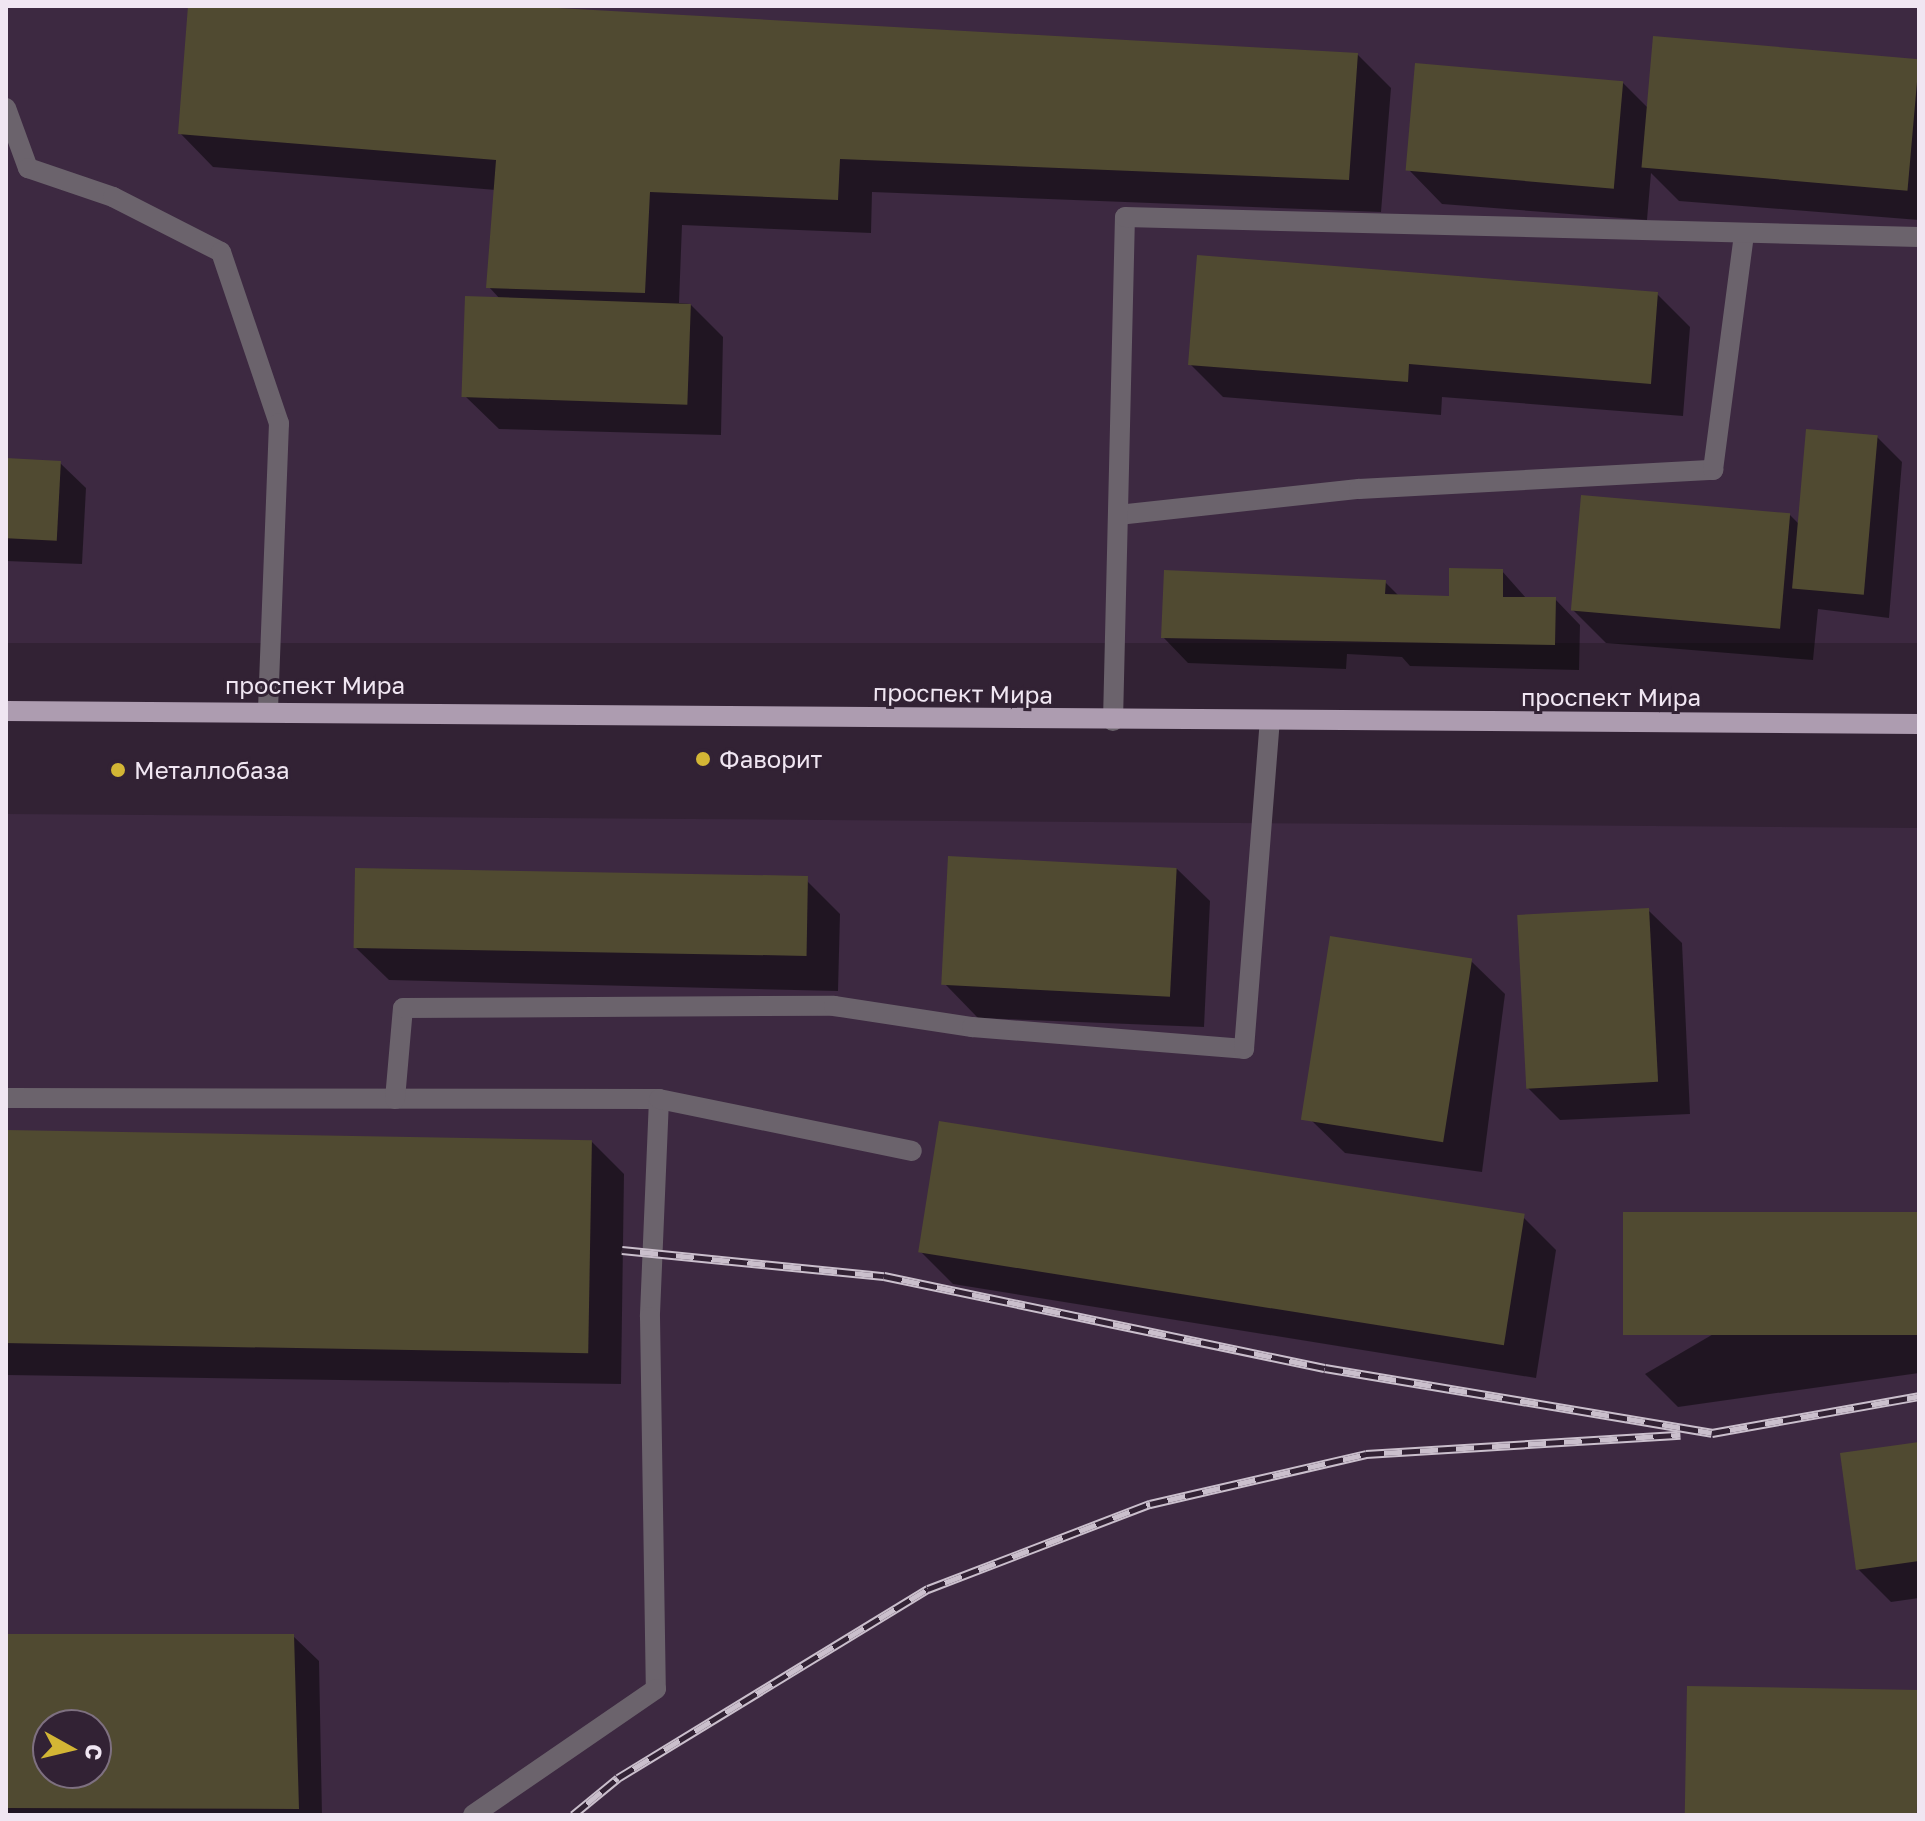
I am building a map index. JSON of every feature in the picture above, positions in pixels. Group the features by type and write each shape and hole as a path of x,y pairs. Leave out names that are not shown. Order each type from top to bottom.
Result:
{"main road":[{"name":"проспект Мира","path":"6,711 268,710 1113,721 1919,724"}],"lane":[{"path":"6,108 28,168 113,197 221,252 279,423 268,710"},
{"path":"1113,721 1125,217 1919,237"},
{"path":"1118,515 1359,489 1713,470 1744,233"},
{"path":"395,1099 403,1008 834,1006 972,1027 1244,1049 1270,721"},
{"path":"6,1098 659,1099 912,1151"},
{"path":"473,1815 656,1689 650,1317 659,1099"}],"shaded area":[{"path":"6,6 1919,6 1919,643 6,643"},
{"path":"6,814 1919,828 1919,1815 6,1815"}],"building":[{"path":"188,6 522,6 1358,53 1349,180 840,159 838,200 650,192 645,293 486,288 496,160 178,134"},
{"path":"1653,36 1919,59 1907,191 1641,167"},
{"path":"1415,63 1623,81 1614,189 1406,171"},
{"path":"1197,255 1658,292 1651,384 1409,364 1408,382 1188,365"},
{"path":"465,296 691,304 687,405 461,397"},
{"path":"1806,429 1878,435 1864,595 1792,588"},
{"path":"6,458 61,461 57,541 6,538"},
{"path":"1581,495 1790,513 1780,629 1571,611"},
{"path":"1449,568 1503,569 1503,597 1556,597 1555,645 1161,638 1164,570 1386,580 1385,594 1449,596"},
{"path":"948,856 1177,868 1170,997 941,985"},
{"path":"355,868 808,876 807,956 354,948"},
{"path":"1649,908 1658,1082 1526,1089 1517,915"},
{"path":"1330,936 1472,959 1443,1142 1301,1120"},
{"path":"939,1121 1525,1214 1504,1345 918,1252"},
{"path":"6,1130 592,1140 588,1353 6,1343"},
{"path":"1623,1212 1918,1212 1918,1335 1623,1335"},
{"path":"1919,1442 1919,1561 1856,1570 1840,1453"},
{"path":"6,1634 294,1634 299,1809 6,1808"},
{"path":"1687,1686 1919,1690 1917,1815 1685,1815"}],"railway":[{"path":"622,1250 884,1276 1325,1368 1712,1433 1919,1396"},
{"path":"573,1815 618,1778 928,1589 1150,1504 1366,1454 1680,1435"}],"place":[{"name":"Фаворит","path":"703,759"},
{"name":"Металлобаза","path":"118,770"}]}
